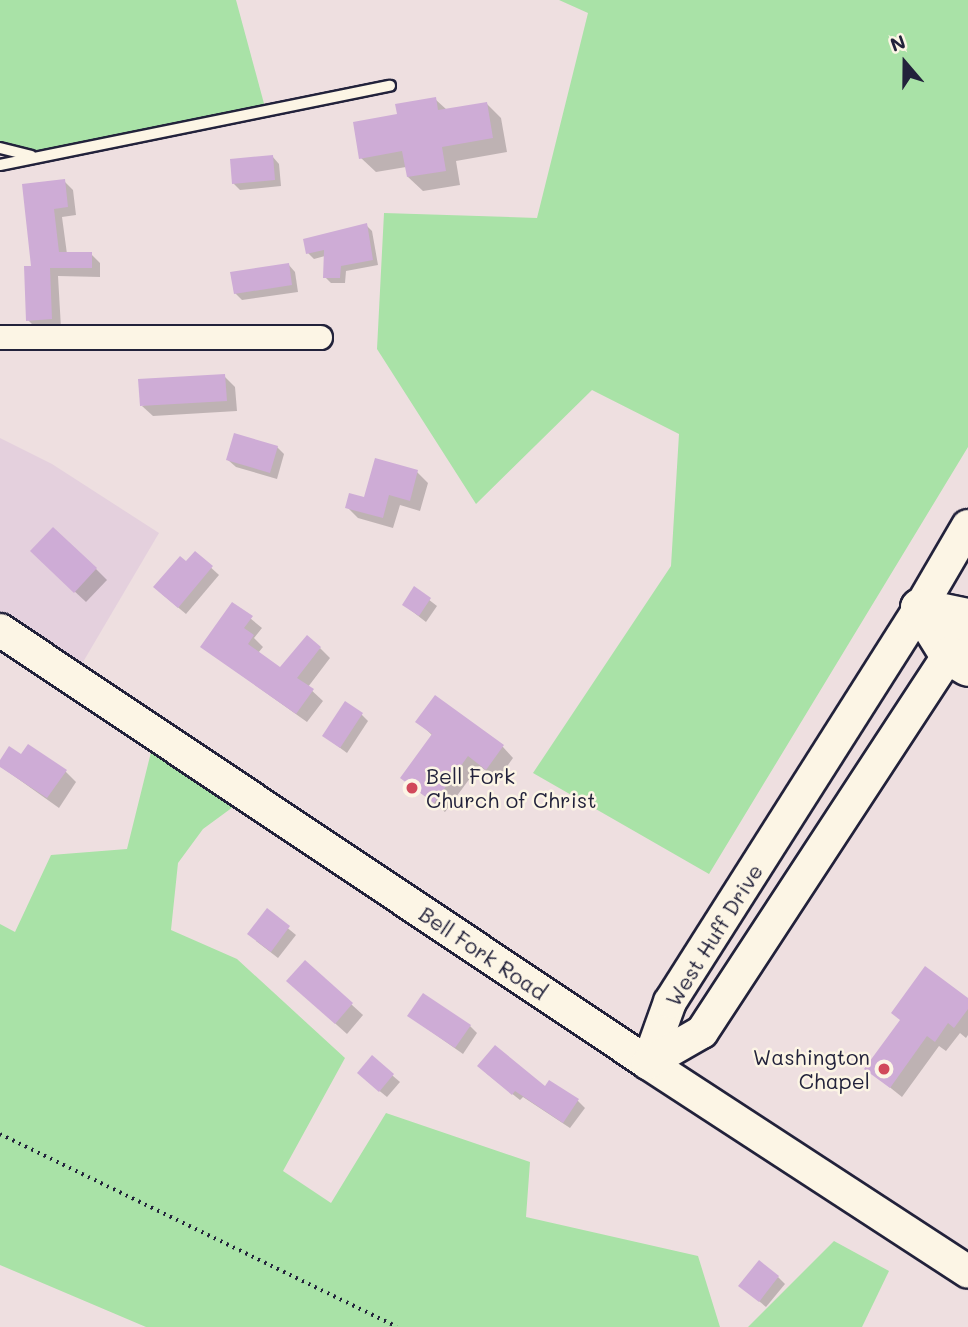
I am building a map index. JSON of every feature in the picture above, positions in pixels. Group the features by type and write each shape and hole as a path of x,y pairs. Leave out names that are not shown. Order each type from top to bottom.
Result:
{"highway":[{"path":"920,608 968,618"},
{"path":"920,608 962,650"}],"main road":[{"name":"West Huff Drive","path":"648,1063 670,1002 920,608 968,526"},
{"name":"Bell Fork Road","path":"0,630 648,1063 968,1272"},
{"name":"West Huff Drive","path":"648,1063 702,1032 962,650"}],"street":[{"path":"0,337 320,337"}],"lane":[{"path":"0,165 390,86"},
{"path":"0,148 34,157"}],"path":[{"path":"0,1134 397,1327"}],"shaded area":[{"path":"0,438 52,464 159,533 73,679 0,630"}],"green space":[{"path":"0,0 236,0 266,111 34,157 0,148"},
{"path":"559,0 968,0 968,447 709,874 533,773 671,566 679,434 592,390 476,504 377,349 384,213 537,218 588,13"},
{"path":"154,740 248,796 203,829 178,863 171,930 237,959 345,1058 283,1171 331,1203 386,1113 530,1162 526,1217 698,1256 720,1327 146,1327 0,1265 0,924 15,932 51,855 127,849"},
{"path":"834,1241 889,1271 862,1327 748,1327"}],"building":[{"path":"436,97 438,110 487,102 493,138 442,147 446,171 407,177 402,151 359,159 353,122 397,114 395,104"},
{"path":"273,155 275,180 232,184 230,159"},
{"path":"65,179 68,207 54,209 59,252 92,252 92,268 50,268 52,319 26,321 24,266 31,266 22,184"},
{"path":"367,223 373,260 341,266 340,278 323,278 324,250 306,254 303,239"},
{"path":"289,263 292,285 234,294 230,272"},
{"path":"225,374 227,401 140,406 138,379"},
{"path":"234,433 278,446 270,473 226,460"},
{"path":"375,458 418,470 410,501 389,495 383,518 345,508 349,493 364,497"},
{"path":"53,527 97,568 74,593 30,551"},
{"path":"195,551 213,566 178,608 153,587 180,556 186,561"},
{"path":"414,586 431,598 419,616 402,605"},
{"path":"232,602 253,616 244,628 254,635 248,644 280,667 307,635 321,647 297,678 314,689 296,714 200,647"},
{"path":"435,695 504,745 486,770 468,756 434,803 400,778 432,734 415,722"},
{"path":"345,701 363,713 340,748 322,736"},
{"path":"28,744 67,770 47,798 0,767 0,760 9,746 21,754"},
{"path":"267,908 290,926 271,952 247,934"},
{"path":"305,960 353,1003 335,1024 286,981"},
{"path":"925,966 968,998 968,1009 954,1028 948,1023 935,1042 927,1036 890,1088 864,1069 900,1020 891,1013"},
{"path":"423,993 471,1025 455,1048 407,1016"},
{"path":"495,1045 545,1086 549,1080 579,1099 563,1123 515,1091 512,1095 477,1066"},
{"path":"372,1055 394,1074 379,1092 357,1073"},
{"path":"759,1260 779,1276 759,1302 738,1286"}],"place":[{"name":"Bell Fork Church of Christ","path":"412,788"},
{"name":"Washington Chapel","path":"884,1069"}]}
